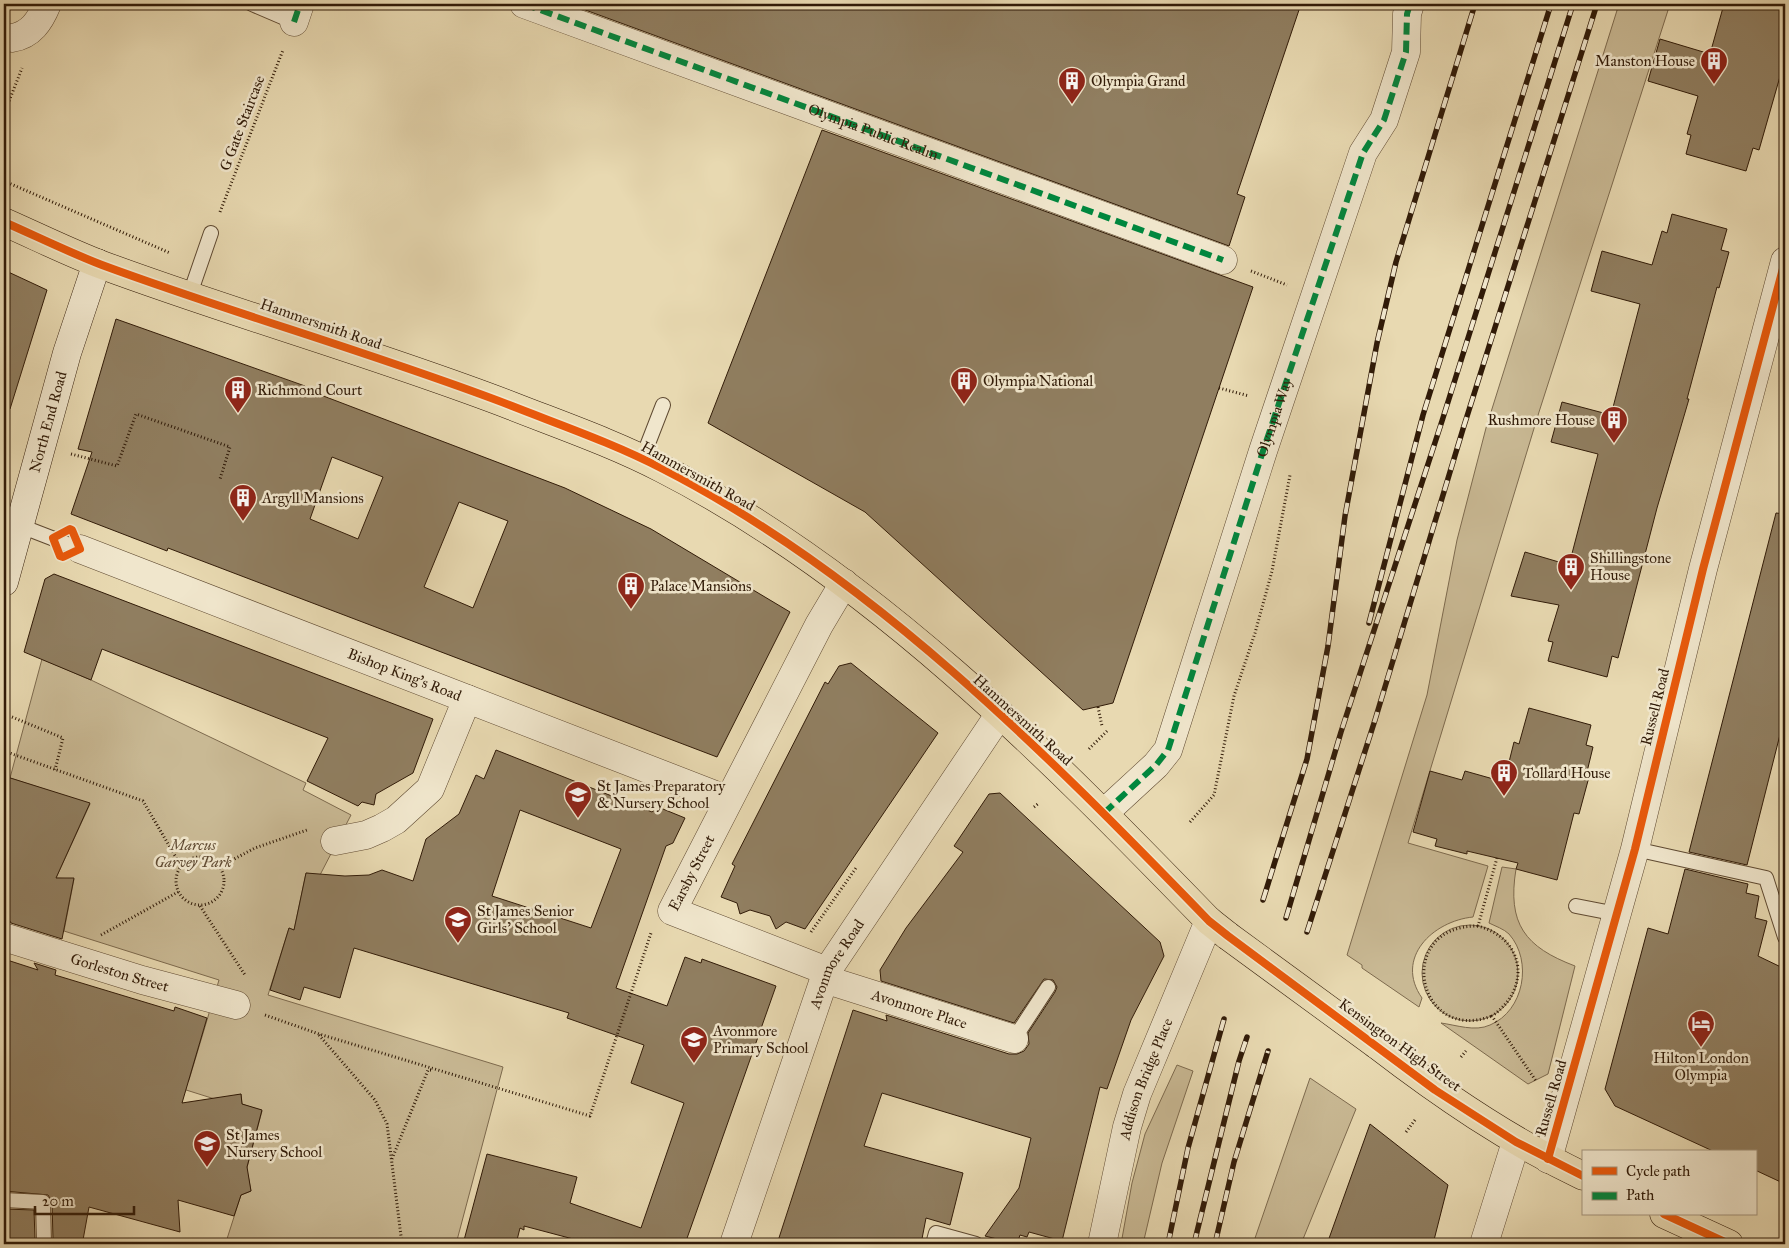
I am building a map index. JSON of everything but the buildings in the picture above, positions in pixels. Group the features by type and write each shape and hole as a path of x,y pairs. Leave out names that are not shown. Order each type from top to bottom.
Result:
{"main road":[{"name":"Hammersmith Road","path":"4,222 97,263 463,387 642,459 743,515 844,583 913,639 999,715 1104,813 1210,921"},
{"name":"Kensington High Street","path":"1210,921 1435,1090 1516,1142 1582,1176"},
{"path":"1668,1216 1729,1244"}],"street":[{"path":"8,38 24,36 33,27 48,4"},
{"name":"Olympia Public Realm","path":"524,4 1223,260"},
{"name":"Olympia Way","path":"1104,813 1156,765 1168,750 1263,450 1363,154 1384,120 1403,60 1410,4"},
{"name":"Russell Road","path":"1548,1159 1635,849 1702,569 1785,261"},
{"name":"North End Road","path":"4,582 18,525 67,353 97,263"},
{"name":"Bishop King's Road","path":"80,548 728,800"},
{"name":"Earsby Street","path":"825,975 672,911 728,800 844,583"},
{"path":"335,841 366,834 382,828 396,820 430,789 467,699"},
{"name":"Avonmore Road","path":"734,1244 825,975 999,715"},
{"name":"Addison Bridge Place","path":"1102,1244 1127,1127 1137,1094 1210,921"},
{"name":"Gorleston Street","path":"4,938 236,1005"},
{"name":"Avonmore Place","path":"825,975 1014,1039"},
{"path":"1484,1244 1516,1142"}],"lane":[{"path":"252,4 297,13"},
{"path":"190,294 211,233"},
{"path":"642,459 663,405"},
{"path":"18,525 80,548"},
{"path":"1635,849 1766,878 1785,937"},
{"path":"1576,906 1617,914"},
{"path":"1014,1039 1048,988"},
{"path":"4,1200 43,1202 44,1244"},
{"path":"933,1244 936,1233 976,1244"}],"path":[{"path":"4,181 170,254"},
{"path":"60,213 63,206"},
{"path":"1223,260 1315,296"},
{"path":"70,454 117,466 136,414 230,447 220,479"},
{"path":"1190,822 1214,795 1234,696 1255,633 1272,571 1291,465"},
{"path":"1098,706 1102,726"},
{"path":"12,717 63,738 55,770"},
{"path":"1089,750 1107,731"},
{"path":"4,751 142,801 181,866"},
{"path":"1034,807 1039,803"},
{"path":"219,867 255,848 324,824 335,841"},
{"path":"202,857 209,859 219,867 223,877 220,893 209,904 200,906 187,902 178,892 176,878 181,866 187,861 202,857"},
{"path":"1478,926 1497,858"},
{"path":"64,956 178,892"},
{"path":"200,906 248,980 236,1005 319,1034 590,1116 651,933 672,911"},
{"path":"1478,926 1494,932 1505,940 1515,956 1518,971 1516,986 1511,999 1492,1016 1474,1021 1465,1021 1456,1019 1437,1008 1424,988 1424,960 1431,946 1440,936 1452,929 1478,926"},
{"path":"1432,1008 1437,1008"},
{"path":"1492,1016 1539,1087"},
{"path":"319,1034 381,1110 390,1137 402,1244"},
{"path":"1461,1057 1466,1051"},
{"path":"391,1159 428,1070 434,1070"},
{"path":"1406,1132 1415,1120"}],"green space":[{"path":"1619,4 1670,4 1539,412 1408,843 1488,866 1473,917 1458,920 1432,934 1422,944 1415,956 1413,969 1415,983 1422,998 1419,1007 1362,968 1362,965 1347,955 1427,695 1457,540 1486,428"},
{"name":"Marcus Garvey Park","path":"42,659 91,680 306,783 303,790 351,815 320,875 306,873 294,930 289,928 268,995 503,1067 456,1244 236,1244 226,1242 241,1195 251,1191 248,1175 245,1175 262,1111 242,1104 241,1094 221,1101 183,1089 189,1080 219,980 64,931 74,879 56,878 90,804 10,778"},
{"path":"1502,867 1516,869 1514,905 1523,931 1543,951 1575,966 1548,1074 1528,1084 1441,1023 1472,1028 1490,1025 1502,1018 1511,1009 1517,997 1521,984 1521,958 1509,934 1489,923"},
{"path":"1470,925 1488,929 1504,939 1514,955 1518,973 1514,991 1504,1007 1488,1017 1470,1021 1452,1017 1436,1007 1426,991 1422,973 1426,955 1436,939 1452,929"},
{"path":"1177,1065 1193,1071 1162,1163 1143,1244 1121,1244 1132,1183 1145,1134"},
{"path":"1310,1078 1356,1109 1301,1244 1253,1244"}],"railway":[{"path":"1263,900 1307,759 1328,646 1345,516 1377,343 1396,262 1475,4"},
{"path":"1369,623 1423,415 1551,4"},
{"path":"1286,918 1341,732 1442,421 1573,4"},
{"path":"1307,932 1375,720 1463,429 1597,4"},
{"path":"1168,1244 1188,1148 1224,1019"},
{"path":"1194,1244 1239,1061 1247,1037"},
{"path":"1215,1244 1234,1162 1268,1051"}],"marked path":[{"path":"294,22 300,4"},
{"path":"524,4 1223,260"},
{"path":"1104,813 1156,765 1168,750 1263,451 1363,153 1384,120 1406,52 1407,14 1410,4"}],"cycle path":[{"path":"4,222 102,265 410,369 589,436 663,469 740,512 814,561 885,615 954,672 1085,795 1209,921 1228,936 1435,1090 1516,1142 1582,1175"},
{"path":"1548,1159 1635,849 1703,569 1785,261"},
{"path":"70,529 80,549 63,557 60,556 53,538 70,529"},
{"path":"1668,1216 1729,1244"}],"place":[{"name":"Manston House","path":"1714,85"},
{"name":"Olympia Grand","path":"1072,105"},
{"name":"Olympia National","path":"964,405"},
{"name":"Richmond Court","path":"238,414"},
{"name":"Rushmore House","path":"1614,444"},
{"name":"Argyll Mansions","path":"243,522"},
{"name":"Shillingstone House","path":"1571,591"},
{"name":"Palace Mansions","path":"631,610"},
{"name":"Tollard House","path":"1504,797"},
{"name":"St James Preparatory & Nursery School","path":"578,819"},
{"name":"St James Senior Girls' School","path":"458,944"},
{"name":"Hilton London Olympia","path":"1701,1048"},
{"name":"Avonmore Primary School","path":"694,1064"},
{"name":"St James Nursery School","path":"207,1168"}]}
